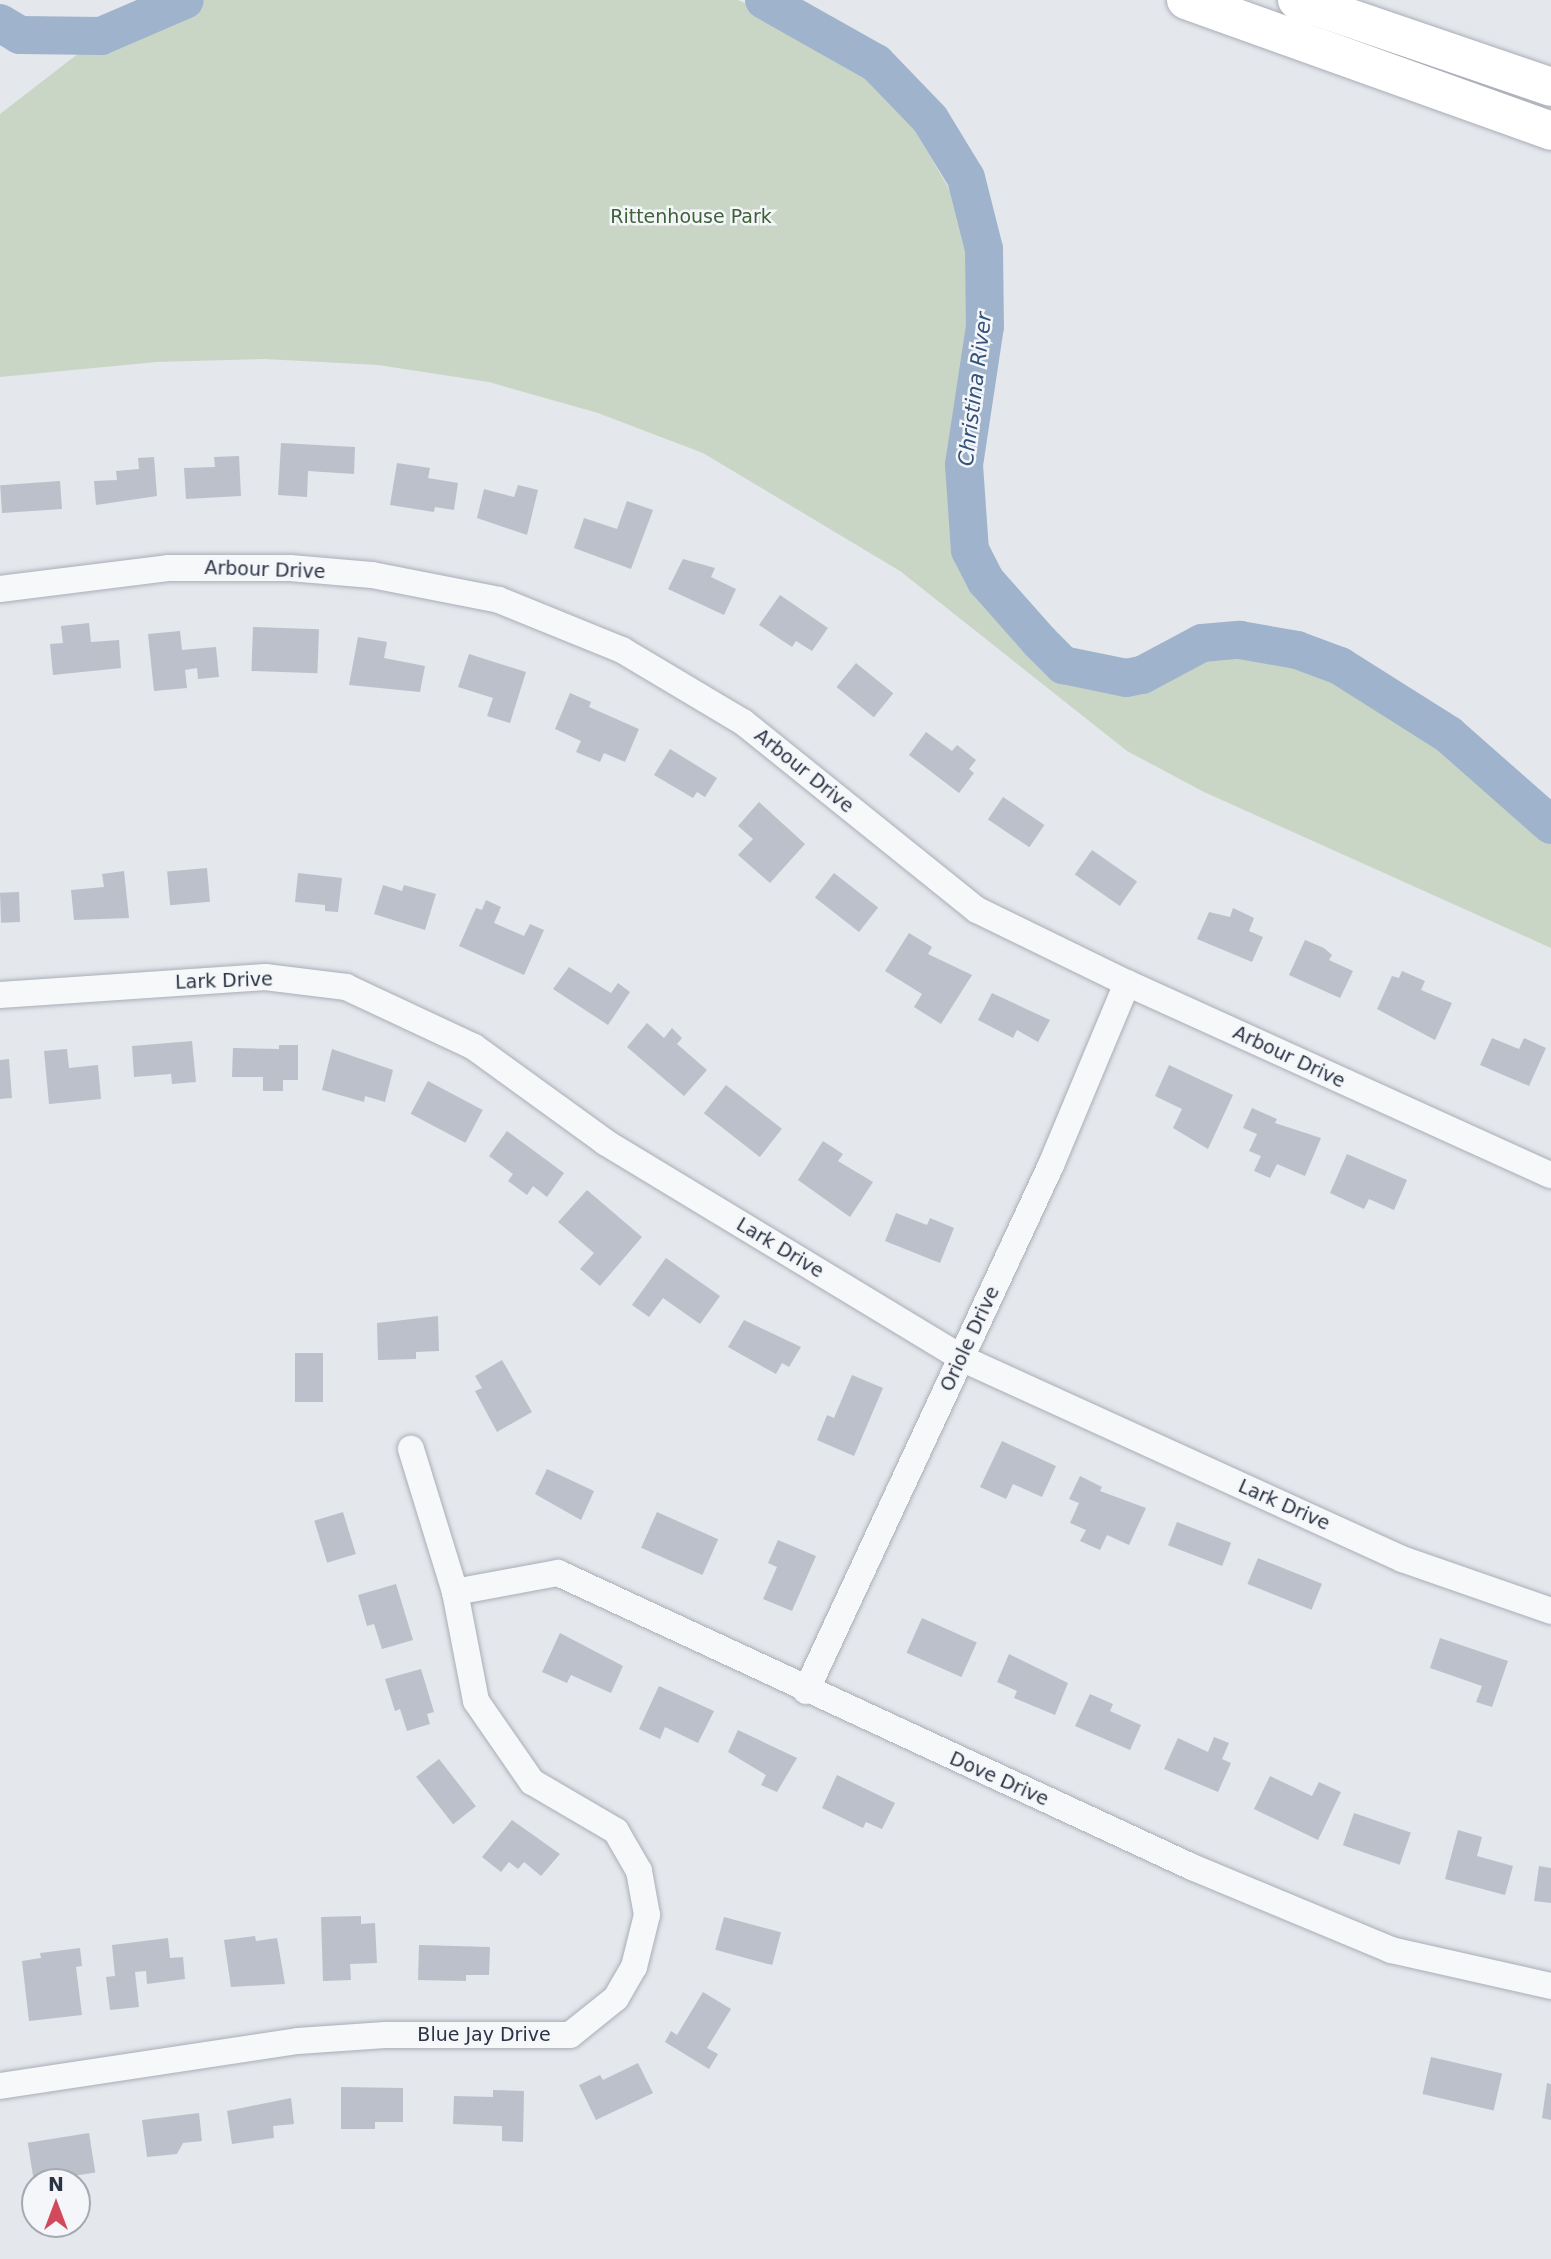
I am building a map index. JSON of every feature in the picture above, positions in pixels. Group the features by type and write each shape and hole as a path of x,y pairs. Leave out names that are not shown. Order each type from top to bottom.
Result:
{"main road":[{"path":"1186,0 1551,131"},
{"path":"1297,0 1551,87"}],"street":[{"name":"Arbour Drive","path":"0,589 168,568 290,568 372,575 499,600 622,650 743,722 977,910 1127,983 1551,1175"},
{"name":"Lark Drive","path":"0,995 265,977 346,987 474,1047 605,1142 961,1359 1402,1559 1551,1611"},
{"name":"Oriole Drive","path":"806,1691 1051,1165 1127,983"},
{"name":"Blue Jay Drive","path":"0,2086 298,2040 385,2035 570,2035 616,1998 634,1967 647,1915 639,1871 615,1831 532,1782 476,1701 454,1592 411,1449"},
{"name":"Dove Drive","path":"454,1592 558,1573 598,1587 806,1691 1192,1867 1391,1950 1551,1986"}],"green space":[{"name":"Rittenhouse Park","path":"180,0 738,0 876,63 984,249 985,326 964,465 970,550 986,581 1063,665 1080,672 1106,677 1142,675 1202,643 1240,640 1297,650 1340,666 1386,694 1449,735 1551,825 1551,948 1204,792 1127,751 900,571 703,453 598,413 489,382 378,365 264,359 156,362 0,377 0,114 101,36"}],"building":[{"path":"281,443 355,447 354,474 308,471 307,497 278,495"},
{"path":"239,456 241,496 186,499 184,468 215,467 214,457"},
{"path":"154,457 157,496 96,505 94,481 117,480 116,471 139,469 138,458"},
{"path":"397,463 430,468 428,478 458,483 454,510 435,507 434,512 390,505"},
{"path":"60,481 62,509 2,513 0,485"},
{"path":"518,485 538,490 527,535 477,518 484,489 514,497"},
{"path":"627,501 653,510 631,569 574,548 584,518 617,529"},
{"path":"683,559 715,568 711,577 736,589 724,615 668,589"},
{"path":"780,595 828,628 812,651 796,641 792,647 759,625"},
{"path":"89,623 91,642 119,640 121,668 53,675 50,644 63,643 61,626"},
{"path":"253,627 319,629 317,673 251,671"},
{"path":"180,631 182,650 216,647 219,677 198,679 197,668 185,670 187,688 154,691 148,634"},
{"path":"358,637 387,642 384,658 425,666 420,692 349,685"},
{"path":"469,654 526,672 510,723 487,716 493,698 458,687"},
{"path":"856,663 893,693 874,717 836,687"},
{"path":"570,693 591,702 589,707 639,729 625,762 604,753 600,762 576,752 581,741 555,729"},
{"path":"926,732 952,751 957,745 976,760 969,769 974,773 959,793 909,755"},
{"path":"670,749 717,778 705,797 697,792 693,798 654,775"},
{"path":"1003,797 1044,825 1029,847 988,819"},
{"path":"759,802 805,844 770,883 738,855 753,839 738,826"},
{"path":"1092,850 1137,882 1120,906 1075,875"},
{"path":"207,868 210,902 170,905 167,871"},
{"path":"124,871 129,918 74,920 71,890 104,887 102,874"},
{"path":"298,873 342,878 338,912 325,911 325,905 295,902"},
{"path":"834,873 878,907 859,932 815,897"},
{"path":"383,885 402,891 404,885 436,894 425,930 374,914"},
{"path":"19,892 20,922 1,923 0,893"},
{"path":"486,900 501,907 494,923 524,936 530,924 544,930 524,975 459,946 476,908 482,910"},
{"path":"1233,908 1254,918 1249,931 1263,937 1252,962 1197,939 1209,912 1230,917"},
{"path":"909,933 932,947 928,954 972,975 941,1024 914,1007 922,994 885,971"},
{"path":"1305,940 1324,948 1332,955 1329,960 1353,971 1340,998 1289,975"},
{"path":"569,967 611,993 618,983 630,992 608,1025 553,989"},
{"path":"1402,971 1425,981 1421,990 1452,1003 1435,1040 1377,1009 1392,976 1399,978"},
{"path":"992,993 1050,1020 1038,1042 1017,1030 1013,1038 978,1020"},
{"path":"647,1023 664,1038 672,1028 682,1038 677,1044 707,1070 684,1096 627,1047"},
{"path":"1492,1038 1519,1049 1524,1038 1546,1048 1529,1086 1480,1065"},
{"path":"192,1041 196,1082 172,1084 171,1074 134,1077 132,1046"},
{"path":"279,1045 298,1045 298,1080 283,1080 283,1091 263,1091 263,1077 232,1077 233,1048 279,1049"},
{"path":"67,1049 69,1068 98,1065 101,1099 49,1104 44,1051"},
{"path":"332,1049 393,1070 385,1102 365,1096 364,1102 322,1090"},
{"path":"9,1059 12,1098 0,1099 0,1060"},
{"path":"1169,1065 1233,1095 1208,1149 1173,1128 1182,1109 1155,1096"},
{"path":"428,1081 483,1110 465,1143 411,1114"},
{"path":"726,1085 782,1129 760,1157 704,1113"},
{"path":"1252,1108 1277,1119 1275,1123 1321,1138 1305,1176 1277,1164 1270,1178 1254,1171 1261,1156 1249,1151 1257,1134 1243,1128"},
{"path":"507,1131 564,1173 547,1197 533,1186 527,1195 508,1181 513,1174 489,1156"},
{"path":"823,1141 843,1154 838,1161 873,1182 850,1217 798,1180"},
{"path":"1347,1154 1407,1180 1394,1210 1369,1199 1364,1209 1330,1193"},
{"path":"587,1190 642,1237 600,1286 580,1269 594,1253 558,1222"},
{"path":"896,1213 927,1225 930,1218 954,1228 940,1263 885,1241"},
{"path":"666,1258 720,1296 700,1324 663,1298 649,1317 632,1305"},
{"path":"438,1316 439,1351 416,1352 416,1359 378,1360 377,1323"},
{"path":"744,1320 801,1347 789,1367 782,1363 776,1374 728,1347"},
{"path":"295,1353 323,1353 323,1402 295,1402"},
{"path":"502,1360 532,1412 497,1432 475,1391 482,1388 475,1376"},
{"path":"852,1375 883,1388 854,1456 817,1440 827,1415 834,1418"},
{"path":"1002,1441 1056,1466 1042,1497 1013,1484 1006,1499 980,1487"},
{"path":"547,1469 594,1491 581,1520 535,1494"},
{"path":"1080,1476 1102,1487 1100,1491 1146,1508 1129,1545 1107,1535 1100,1550 1080,1541 1086,1530 1070,1523 1079,1503 1069,1499"},
{"path":"343,1512 356,1554 327,1563 314,1521"},
{"path":"657,1512 718,1539 702,1575 641,1548"},
{"path":"1177,1522 1231,1543 1222,1566 1168,1545"},
{"path":"778,1540 816,1556 792,1611 763,1599 777,1567 768,1563"},
{"path":"1258,1558 1322,1584 1311,1610 1248,1584"},
{"path":"396,1584 413,1640 382,1649 374,1624 367,1626 358,1595"},
{"path":"922,1618 977,1642 961,1677 907,1653"},
{"path":"560,1633 623,1666 611,1693 571,1675 567,1683 542,1672"},
{"path":"1440,1638 1508,1661 1492,1707 1476,1702 1482,1686 1430,1668"},
{"path":"1009,1654 1068,1683 1055,1715 1014,1698 1017,1691 997,1682"},
{"path":"421,1669 434,1712 427,1714 430,1724 407,1731 400,1709 395,1711 385,1679"},
{"path":"659,1686 714,1711 698,1743 665,1727 660,1739 639,1729"},
{"path":"1090,1694 1113,1704 1110,1711 1141,1725 1130,1750 1075,1726"},
{"path":"738,1730 797,1758 777,1792 761,1785 766,1775 728,1752"},
{"path":"1214,1737 1229,1743 1222,1759 1231,1763 1218,1792 1164,1769 1178,1738 1208,1752"},
{"path":"439,1759 476,1806 453,1824 416,1777"},
{"path":"837,1775 895,1803 882,1829 866,1822 863,1828 822,1808"},
{"path":"1270,1776 1312,1796 1319,1782 1341,1792 1318,1840 1254,1809"},
{"path":"1354,1813 1411,1833 1400,1865 1343,1845"},
{"path":"512,1820 560,1854 541,1876 524,1862 518,1869 509,1862 501,1872 482,1857"},
{"path":"1458,1830 1482,1837 1477,1856 1513,1866 1505,1895 1445,1879"},
{"path":"1539,1866 1551,1868 1551,1903 1534,1901"},
{"path":"361,1916 361,1924 375,1923 377,1963 350,1964 351,1980 323,1981 321,1917"},
{"path":"724,1917 781,1932 772,1965 715,1950"},
{"path":"255,1936 256,1941 277,1938 285,1984 231,1987 224,1940"},
{"path":"168,1938 170,1958 183,1957 185,1979 147,1984 146,1971 135,1972 139,2007 110,2010 106,1977 115,1976 112,1945"},
{"path":"419,1945 490,1947 489,1975 466,1975 466,1981 418,1980"},
{"path":"80,1948 82,1966 76,1967 82,2015 29,2021 22,1961 41,1958 40,1953"},
{"path":"703,1992 731,2009 707,2048 718,2054 709,2069 665,2042 671,2031 677,2035"},
{"path":"1431,2057 1502,2073 1494,2110 1422,2094"},
{"path":"638,2063 653,2093 596,2120 579,2085 600,2075 603,2080"},
{"path":"1547,2083 1551,2084 1551,2120 1542,2118"},
{"path":"341,2087 403,2088 403,2122 375,2122 375,2129 341,2129"},
{"path":"493,2090 524,2091 523,2142 502,2141 502,2126 453,2124 454,2096 493,2097"},
{"path":"291,2098 294,2124 273,2126 274,2138 232,2144 227,2111"},
{"path":"199,2113 202,2141 183,2143 177,2154 147,2157 142,2120"},
{"path":"89,2133 95,2173 91,2173 91,2168 32,2168 28,2143"}],"waterway":[{"name":"Christina River","path":"0,23 20,35 101,36 185,0"},
{"name":"Christina River","path":"764,0 876,63 930,119 966,178 984,249 985,326 964,465 970,550 986,581 1040,642 1063,665 1126,678 1142,675 1202,643 1240,640 1297,650 1340,666 1449,735 1551,825"}]}
